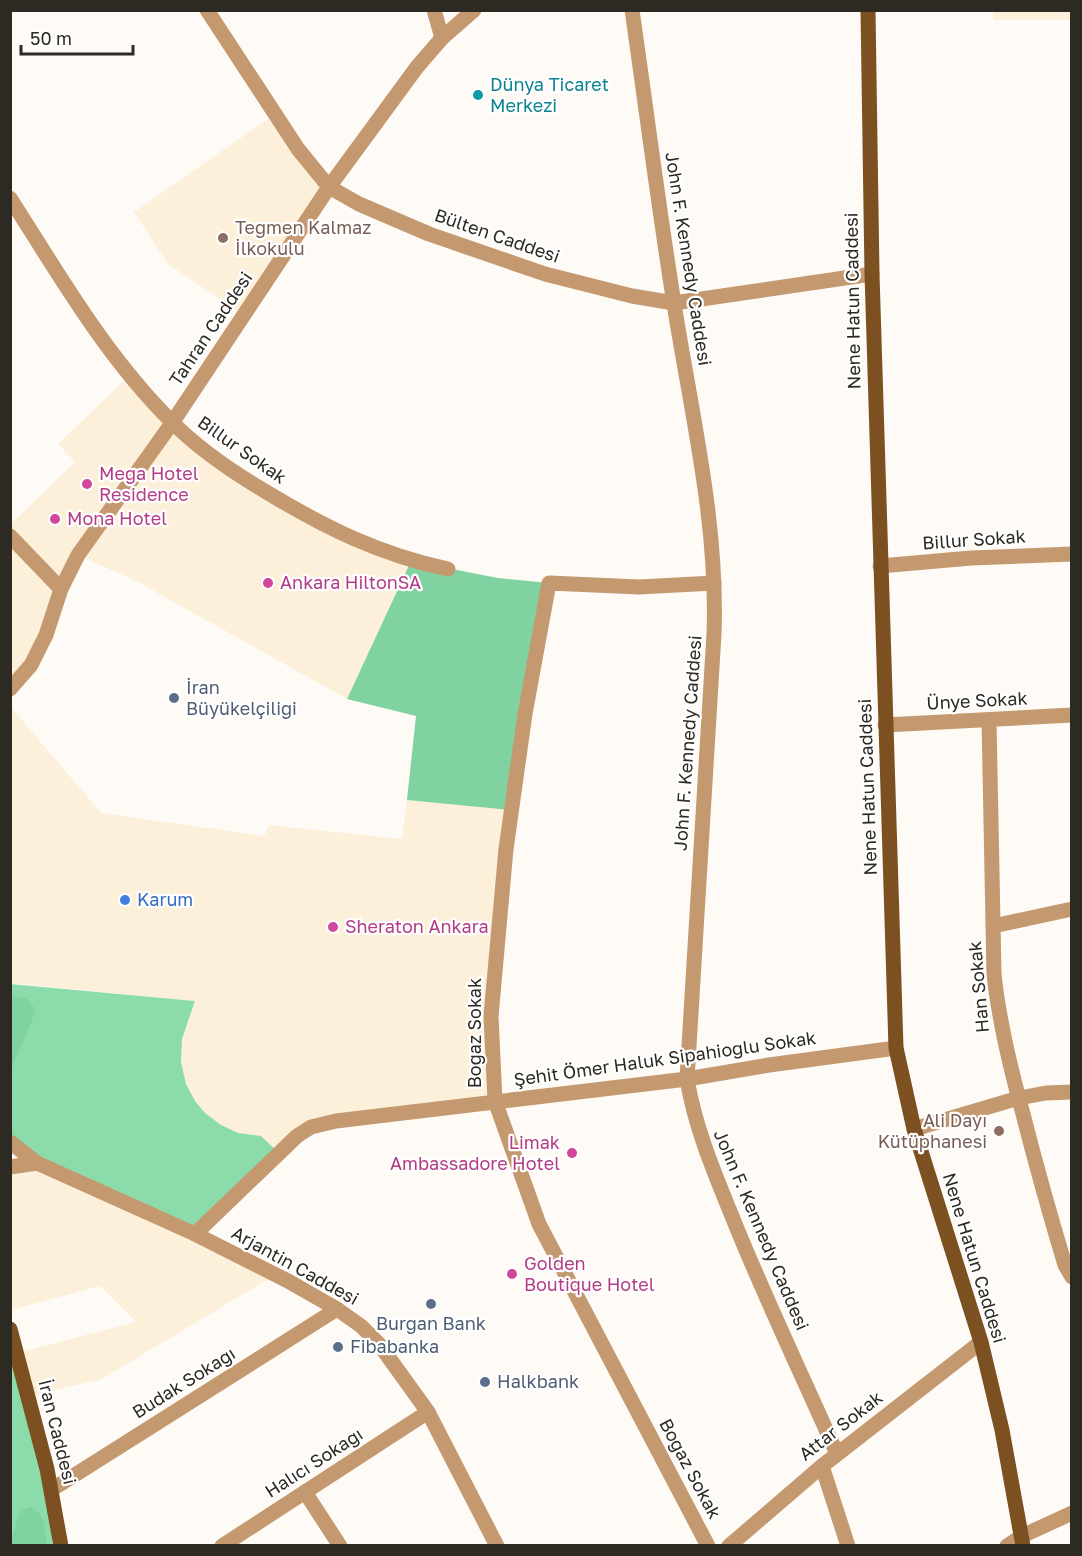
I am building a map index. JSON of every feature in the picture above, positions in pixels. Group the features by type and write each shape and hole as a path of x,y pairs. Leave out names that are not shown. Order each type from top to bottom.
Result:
{"main road":[{"name":"Nene Hatun Caddesi","path":"868,10 872,273 896,1048 914,1129 981,1342 1002,1430 1023,1540"},
{"name":"İran Caddesi","path":"10,1329 51,1490 61,1545"}],"street":[{"name":"Bülten Caddesi","path":"207,10 298,149 329,187 397,221 508,262 610,291 674,303 872,273"},
{"path":"434,10 442,38"},
{"name":"Tahran Caddesi","path":"10,689 31,665 46,635 61,589 78,555 172,423 329,187 399,90 442,38 474,10"},
{"name":"John F. Kennedy Caddesi","path":"632,10 674,303 704,487 714,583 714,634 687,1080 696,1123 709,1161 755,1271 837,1454"},
{"name":"Billur Sokak","path":"10,198 106,343 172,423 207,454 244,479 317,522 411,561 448,569"},
{"path":"10,537 61,589"},
{"path":"10,554 30,556"},
{"name":"Billur Sokak","path":"880,566 970,558 1071,554"},
{"name":"Boğaz Sokak","path":"708,1545 539,1224 495,1101 491,1016 506,849 525,714 549,584 639,587 714,583"},
{"name":"Ünye Sokak","path":"885,725 1071,715"},
{"name":"Han Sokak","path":"989,720 994,974 997,1008 1018,1098 1061,1254 1071,1277"},
{"path":"993,926 1071,909"},
{"name":"Şehit Ömer Haluk Sipahioğlu Sokak","path":"195,1234 297,1136 311,1127 336,1121 495,1101 687,1080 769,1065 896,1048"},
{"path":"914,1129 1018,1098 1046,1093 1071,1092"},
{"name":"Arjantin Caddesi","path":"10,1142 37,1163 195,1234 288,1281 338,1309 361,1326 379,1344 428,1412 497,1545"},
{"path":"10,1167 37,1163"},
{"name":"Budak Sokağı","path":"51,1490 338,1309"},
{"name":"Attar Sokak","path":"729,1545 822,1466 981,1342"},
{"name":"Halıcı Sokağı","path":"222,1545 428,1412"},
{"path":"822,1466 848,1545"},
{"path":"305,1492 340,1545"},
{"path":"1007,1545 1023,1540 1071,1513"}],"shaded area":[{"path":"993,11 1071,11 1071,20 993,20"},
{"name":"Teğmen Kalmaz İlkokulu","path":"275,114 329,187 243,315 168,264 134,212"},
{"path":"130,375 244,479 411,561 347,699 138,582 78,555 11,689 11,524 75,462 58,444"},
{"path":"10,706 101,813 264,836 269,825 402,839 407,800 511,810 506,849 495,1101 337,1121 279,1153 261,1136 238,1133 221,1125 205,1113 195,1101 186,1084 181,1062 182,1039 195,1001 11,983"},
{"path":"37,1163 275,1275 102,1379 29,1396 17,1353 136,1322 100,1286 11,1310 11,1167"}],"green space":[{"path":"411,561 498,578 549,583 511,810 407,800 416,716 347,699"},
{"path":"10,984 195,1001 182,1039 181,1062 186,1084 195,1101 205,1113 221,1125 238,1133 261,1136 279,1153 195,1234 11,1142"},
{"path":"11,996 26,998 35,1009 11,1070"},
{"path":"10,1352 45,1488 53,1545 11,1545"},
{"path":"31,1507 42,1518 47,1545 11,1545 20,1513"}],"place":[{"name":"Dünya Ticaret Merkezi","path":"478,95"},
{"name":"Teğmen Kalmaz İlkokulu","path":"223,238"},
{"name":"Mega Hotel Residence","path":"87,484"},
{"name":"Mona Hotel","path":"55,519"},
{"name":"Ankara HiltonSA","path":"268,583"},
{"name":"İran Büyükelçiliği","path":"174,698"},
{"name":"Karum","path":"125,900"},
{"name":"Sheraton Ankara","path":"333,927"},
{"name":"Ali Dayı Kütüphanesi","path":"999,1131"},
{"name":"Limak Ambassadore Hotel","path":"572,1153"},
{"name":"Golden Boutique Hotel","path":"512,1274"},
{"name":"Burgan Bank","path":"431,1304"},
{"name":"Fibabanka","path":"338,1347"},
{"name":"Halkbank","path":"485,1382"}]}
